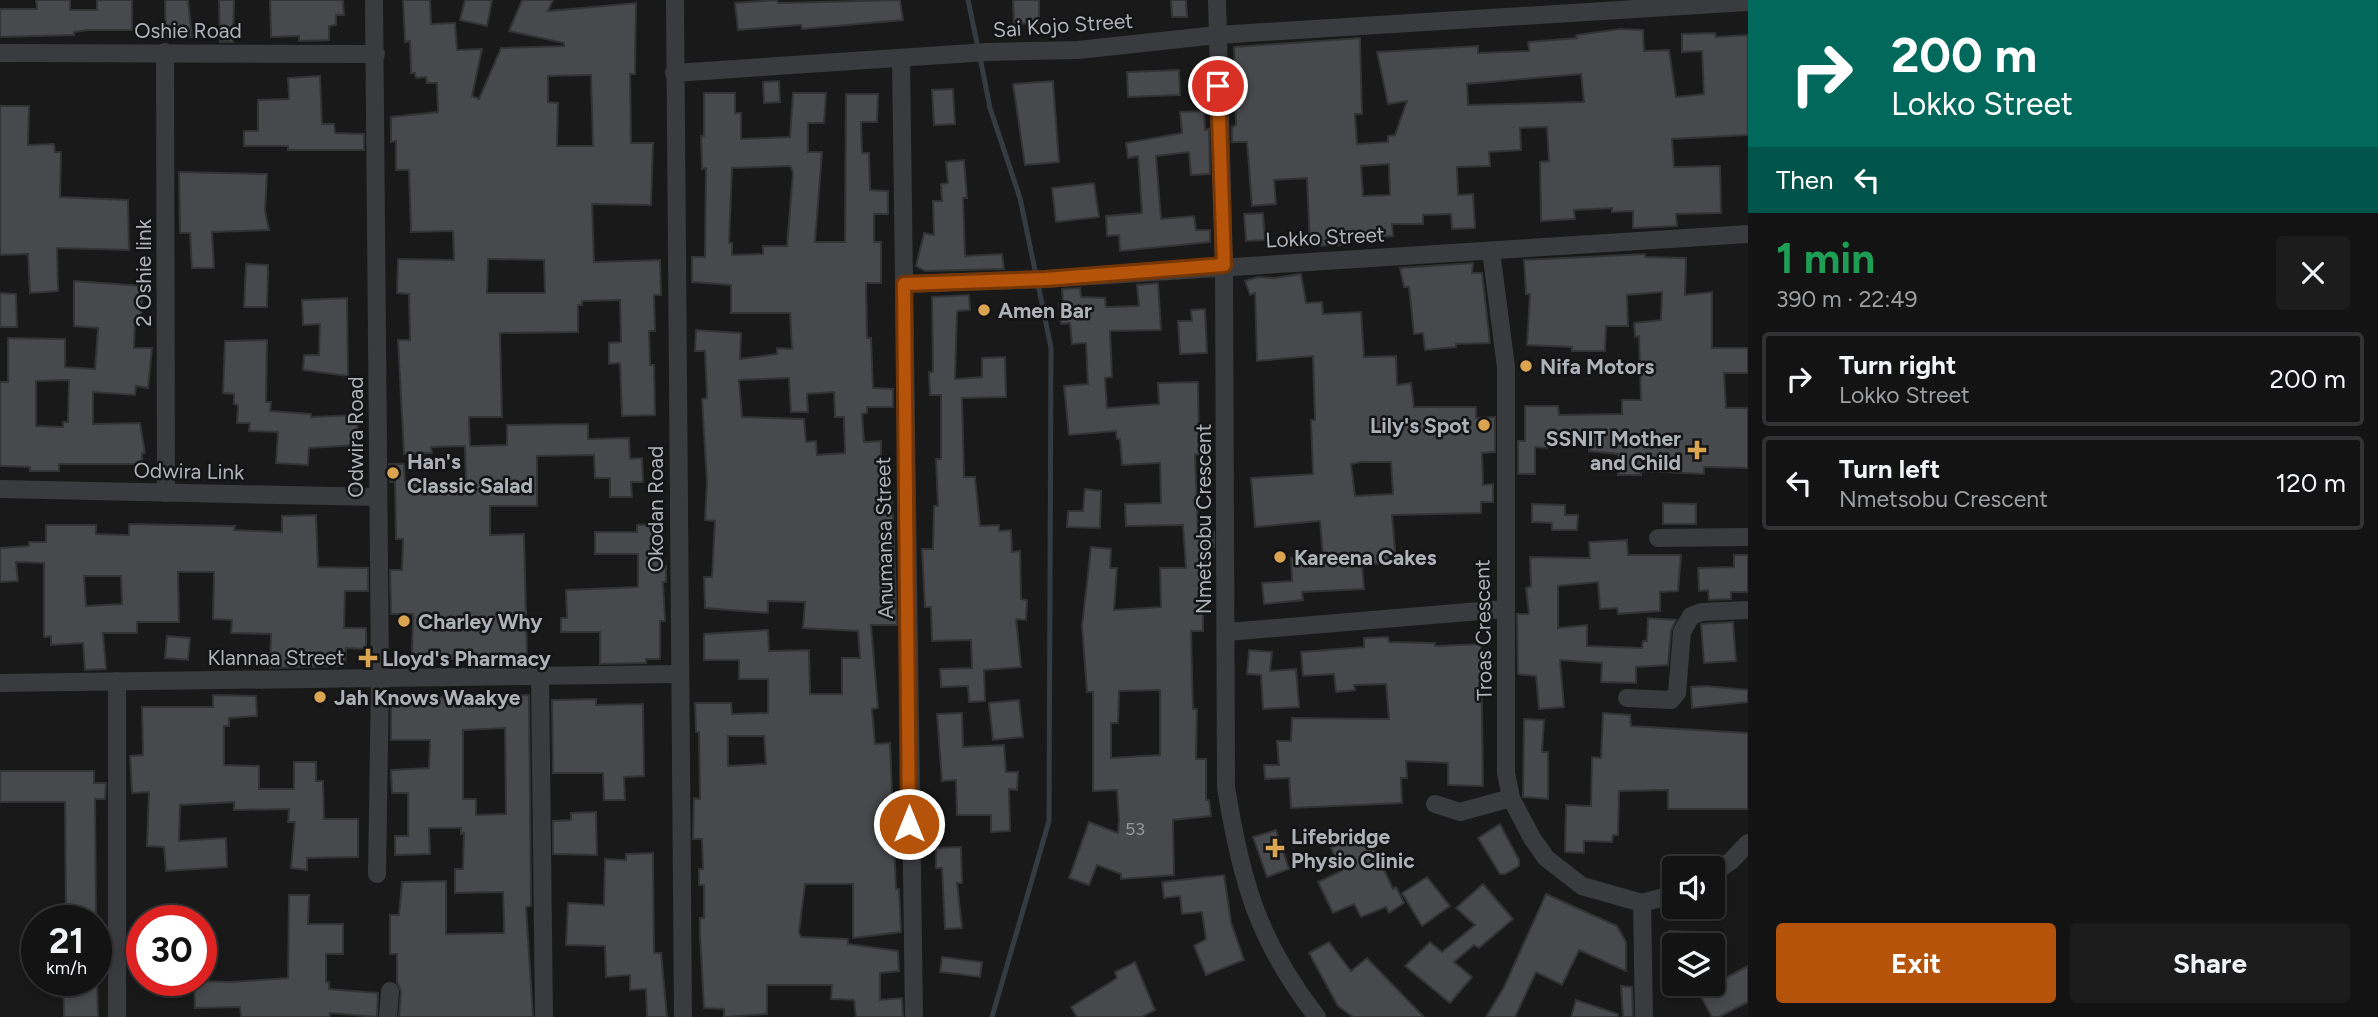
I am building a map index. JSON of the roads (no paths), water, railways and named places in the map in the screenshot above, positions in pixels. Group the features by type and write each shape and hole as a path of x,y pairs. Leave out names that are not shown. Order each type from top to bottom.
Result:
{"street":[{"name":"Odwira Road","path":"374,0 380,680 377,874"},
{"name":"Okodan Road","path":"675,0 678,674 683,1017"},
{"name":"Nmetsobu Crescent","path":"1217,0 1224,265 1226,787 1237,857 1249,896 1271,948 1294,987 1317,1017"},
{"name":"Sai Kojo Street","path":"674,73 987,52 1079,50 1217,35 1748,2"},
{"name":"2 Oshie link","path":"165,52 166,494"},
{"name":"Oshie Road","path":"0,53 376,54"},
{"name":"Anumansa Street","path":"901,59 914,1017"},
{"name":"Lokko Street","path":"904,284 1045,279 1224,265 1748,234"},
{"name":"Troas Crescent","path":"1491,251 1506,367 1504,608 1506,773 1511,798 1546,858 1582,886 1642,903"},
{"name":"Odwira Link","path":"0,489 378,497"},
{"path":"1658,538 1748,537"},
{"path":"1227,632 1504,608"},
{"path":"1627,698 1671,700 1677,693 1682,632 1691,616 1702,612 1748,610"},
{"name":"Klannaa Street","path":"0,683 678,674"},
{"path":"540,677 544,1017"},
{"path":"117,681 117,1017"},
{"path":"1435,804 1460,812 1511,798"},
{"path":"1725,865 1748,843"},
{"path":"1644,1017 1642,903 1662,898"},
{"path":"388,1017 390,991"}],"waterway":[{"path":"968,0 978,48"},
{"path":"980,57 990,108 1020,198 1036,275"},
{"path":"992,1017 1049,821 1051,348 1038,284"}],"place":[{"name":"Amen Bar","path":"984,310"},
{"name":"Nifa Motors","path":"1526,366"},
{"name":"Lily's Spot","path":"1484,425"},
{"name":"SSNIT Mother and Child","path":"1697,450"},
{"name":"Han's Classic Salad","path":"393,473"},
{"name":"Kareena Cakes","path":"1280,557"},
{"name":"Charley Why","path":"404,621"},
{"name":"Lloyd's Pharmacy","path":"368,658"},
{"name":"Jah Knows Waakye","path":"320,697"},
{"name":"Lifebridge Physio Clinic","path":"1275,848"}]}
